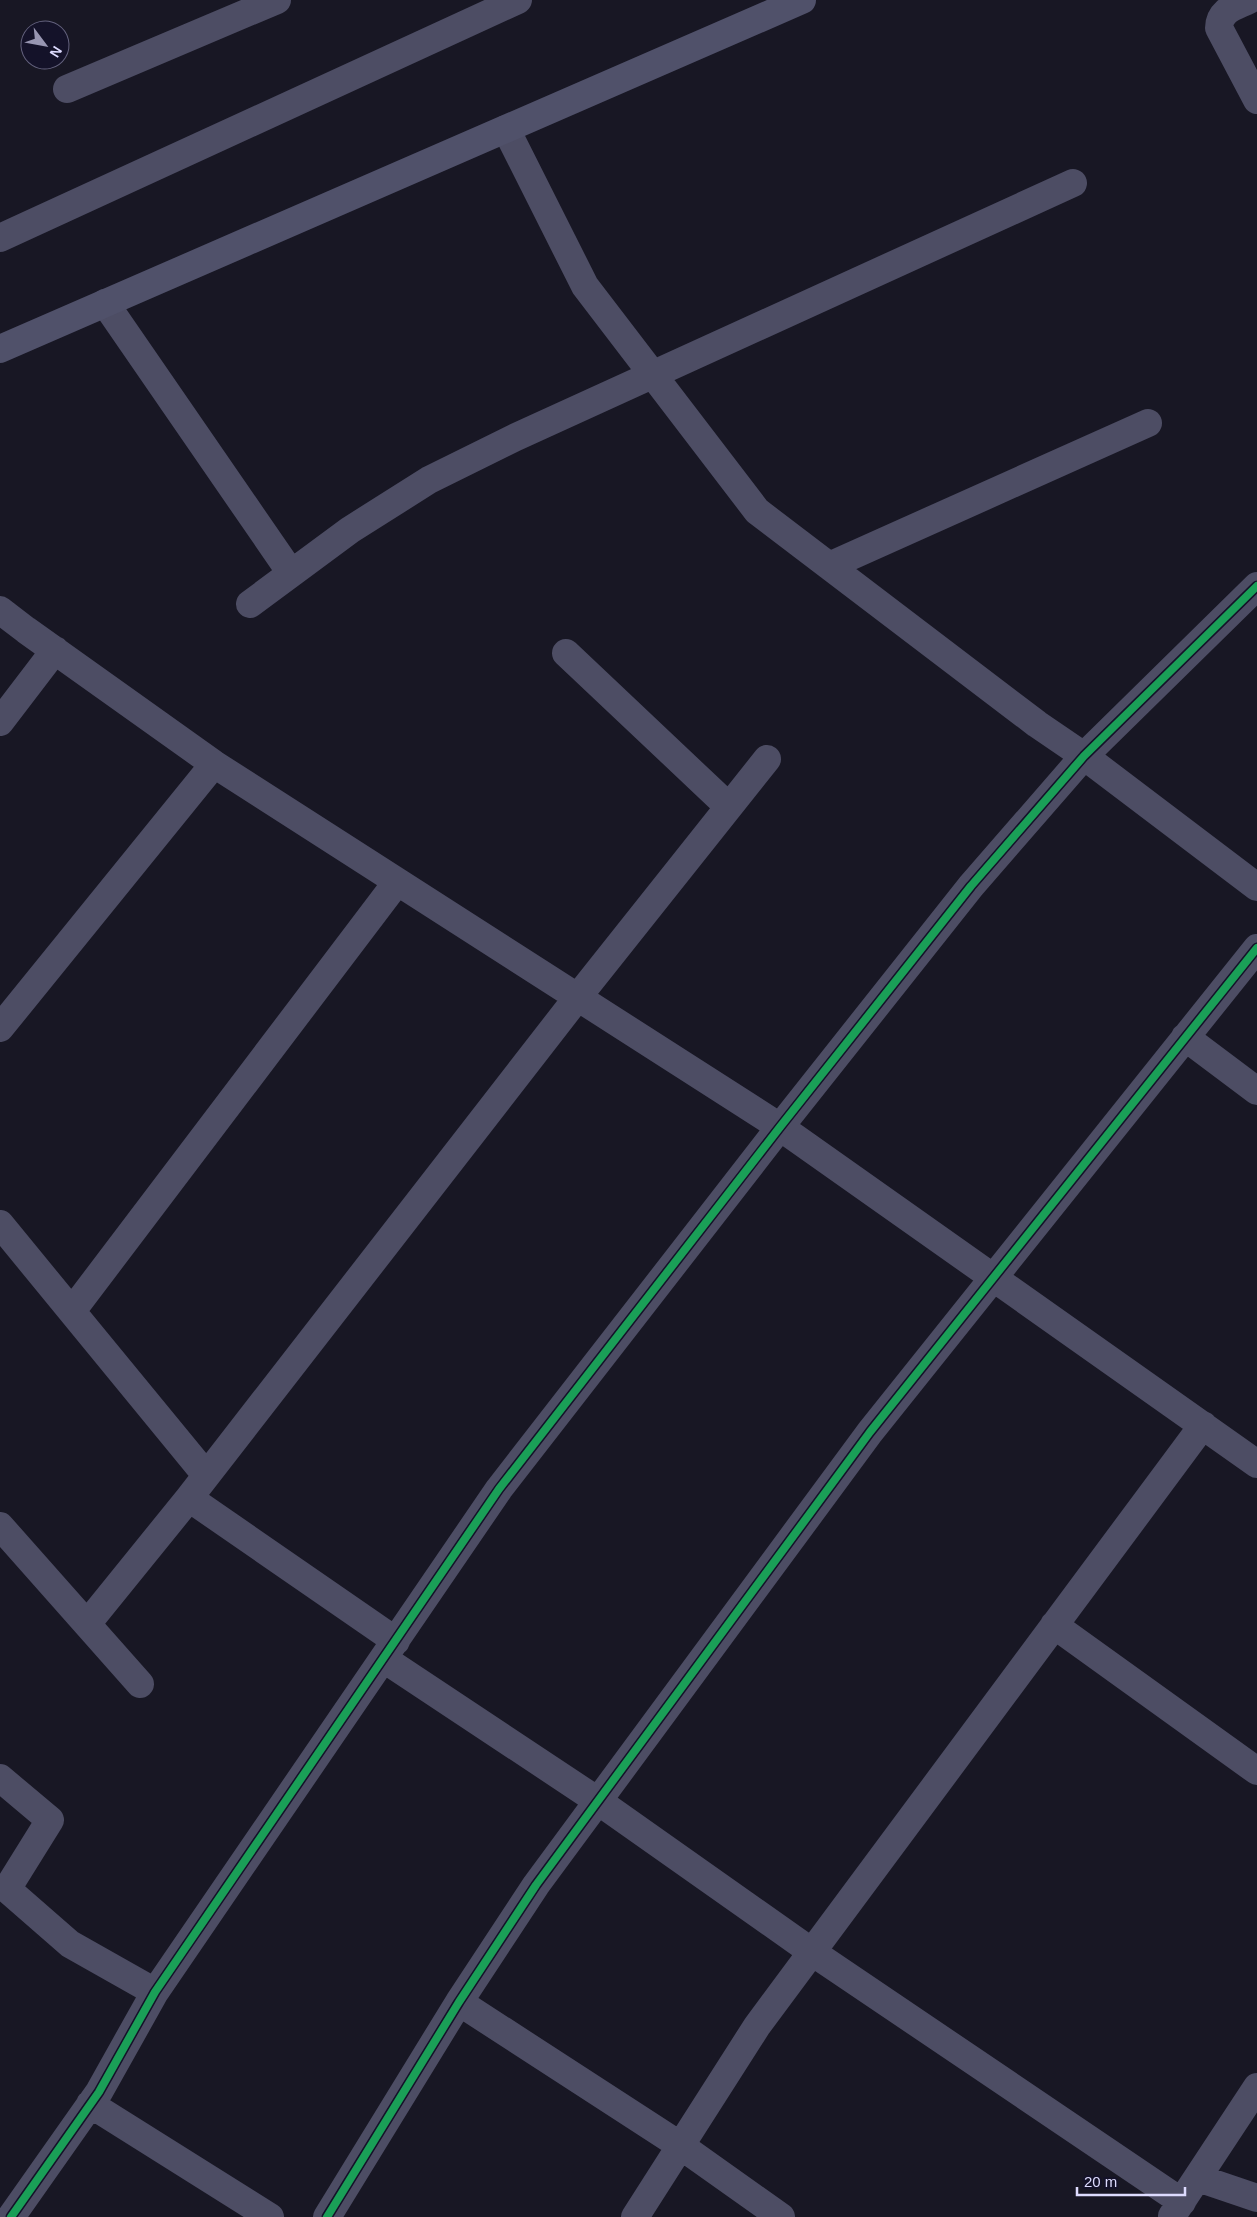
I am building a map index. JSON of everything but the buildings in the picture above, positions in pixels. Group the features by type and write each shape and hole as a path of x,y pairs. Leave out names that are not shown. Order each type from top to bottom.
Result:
{"street":[{"path":"67,89 277,0"},
{"path":"0,238 467,11 518,0"},
{"path":"0,348 802,0"},
{"path":"1249,0 1224,12 1219,20 1219,28 1257,100"},
{"path":"506,129 585,286 757,511 1037,724 1084,756 1257,887"},
{"path":"250,604 350,530 429,480 653,375 1073,184"},
{"path":"106,303 291,573"},
{"path":"830,566 1148,423"},
{"path":"11,2217 90,2104 155,1992 499,1489 780,1127 971,886 1084,756 1257,586"},
{"path":"0,610 214,764 780,1127 1257,1464"},
{"path":"0,722 55,650"},
{"path":"566,652 730,807"},
{"path":"87,1624 189,1498 577,998 767,759"},
{"path":"0,1028 214,764"},
{"path":"72,1311 396,882"},
{"path":"327,2217 459,2002 536,1886 598,1801 870,1432 1257,948"},
{"path":"1185,1037 1257,1091"},
{"path":"0,1224 206,1476"},
{"path":"635,2217 757,2026 1203,1425"},
{"path":"189,1498 390,1650 598,1801 1177,2209 1257,2087"},
{"path":"0,1526 140,1684"},
{"path":"1054,1626 1257,1771"},
{"path":"1,1779 50,1820 4,1894 70,1944 155,1992"},
{"path":"459,2002 680,2146 781,2217"},
{"path":"90,2104 270,2217"},
{"path":"1198,2178 1257,2198"}],"cycle path":[{"path":"11,2217 99,2092 155,1992 499,1489 780,1127 971,886 1084,756 1257,586"},
{"path":"327,2217 459,2002 536,1885 870,1432 1257,948"}]}
